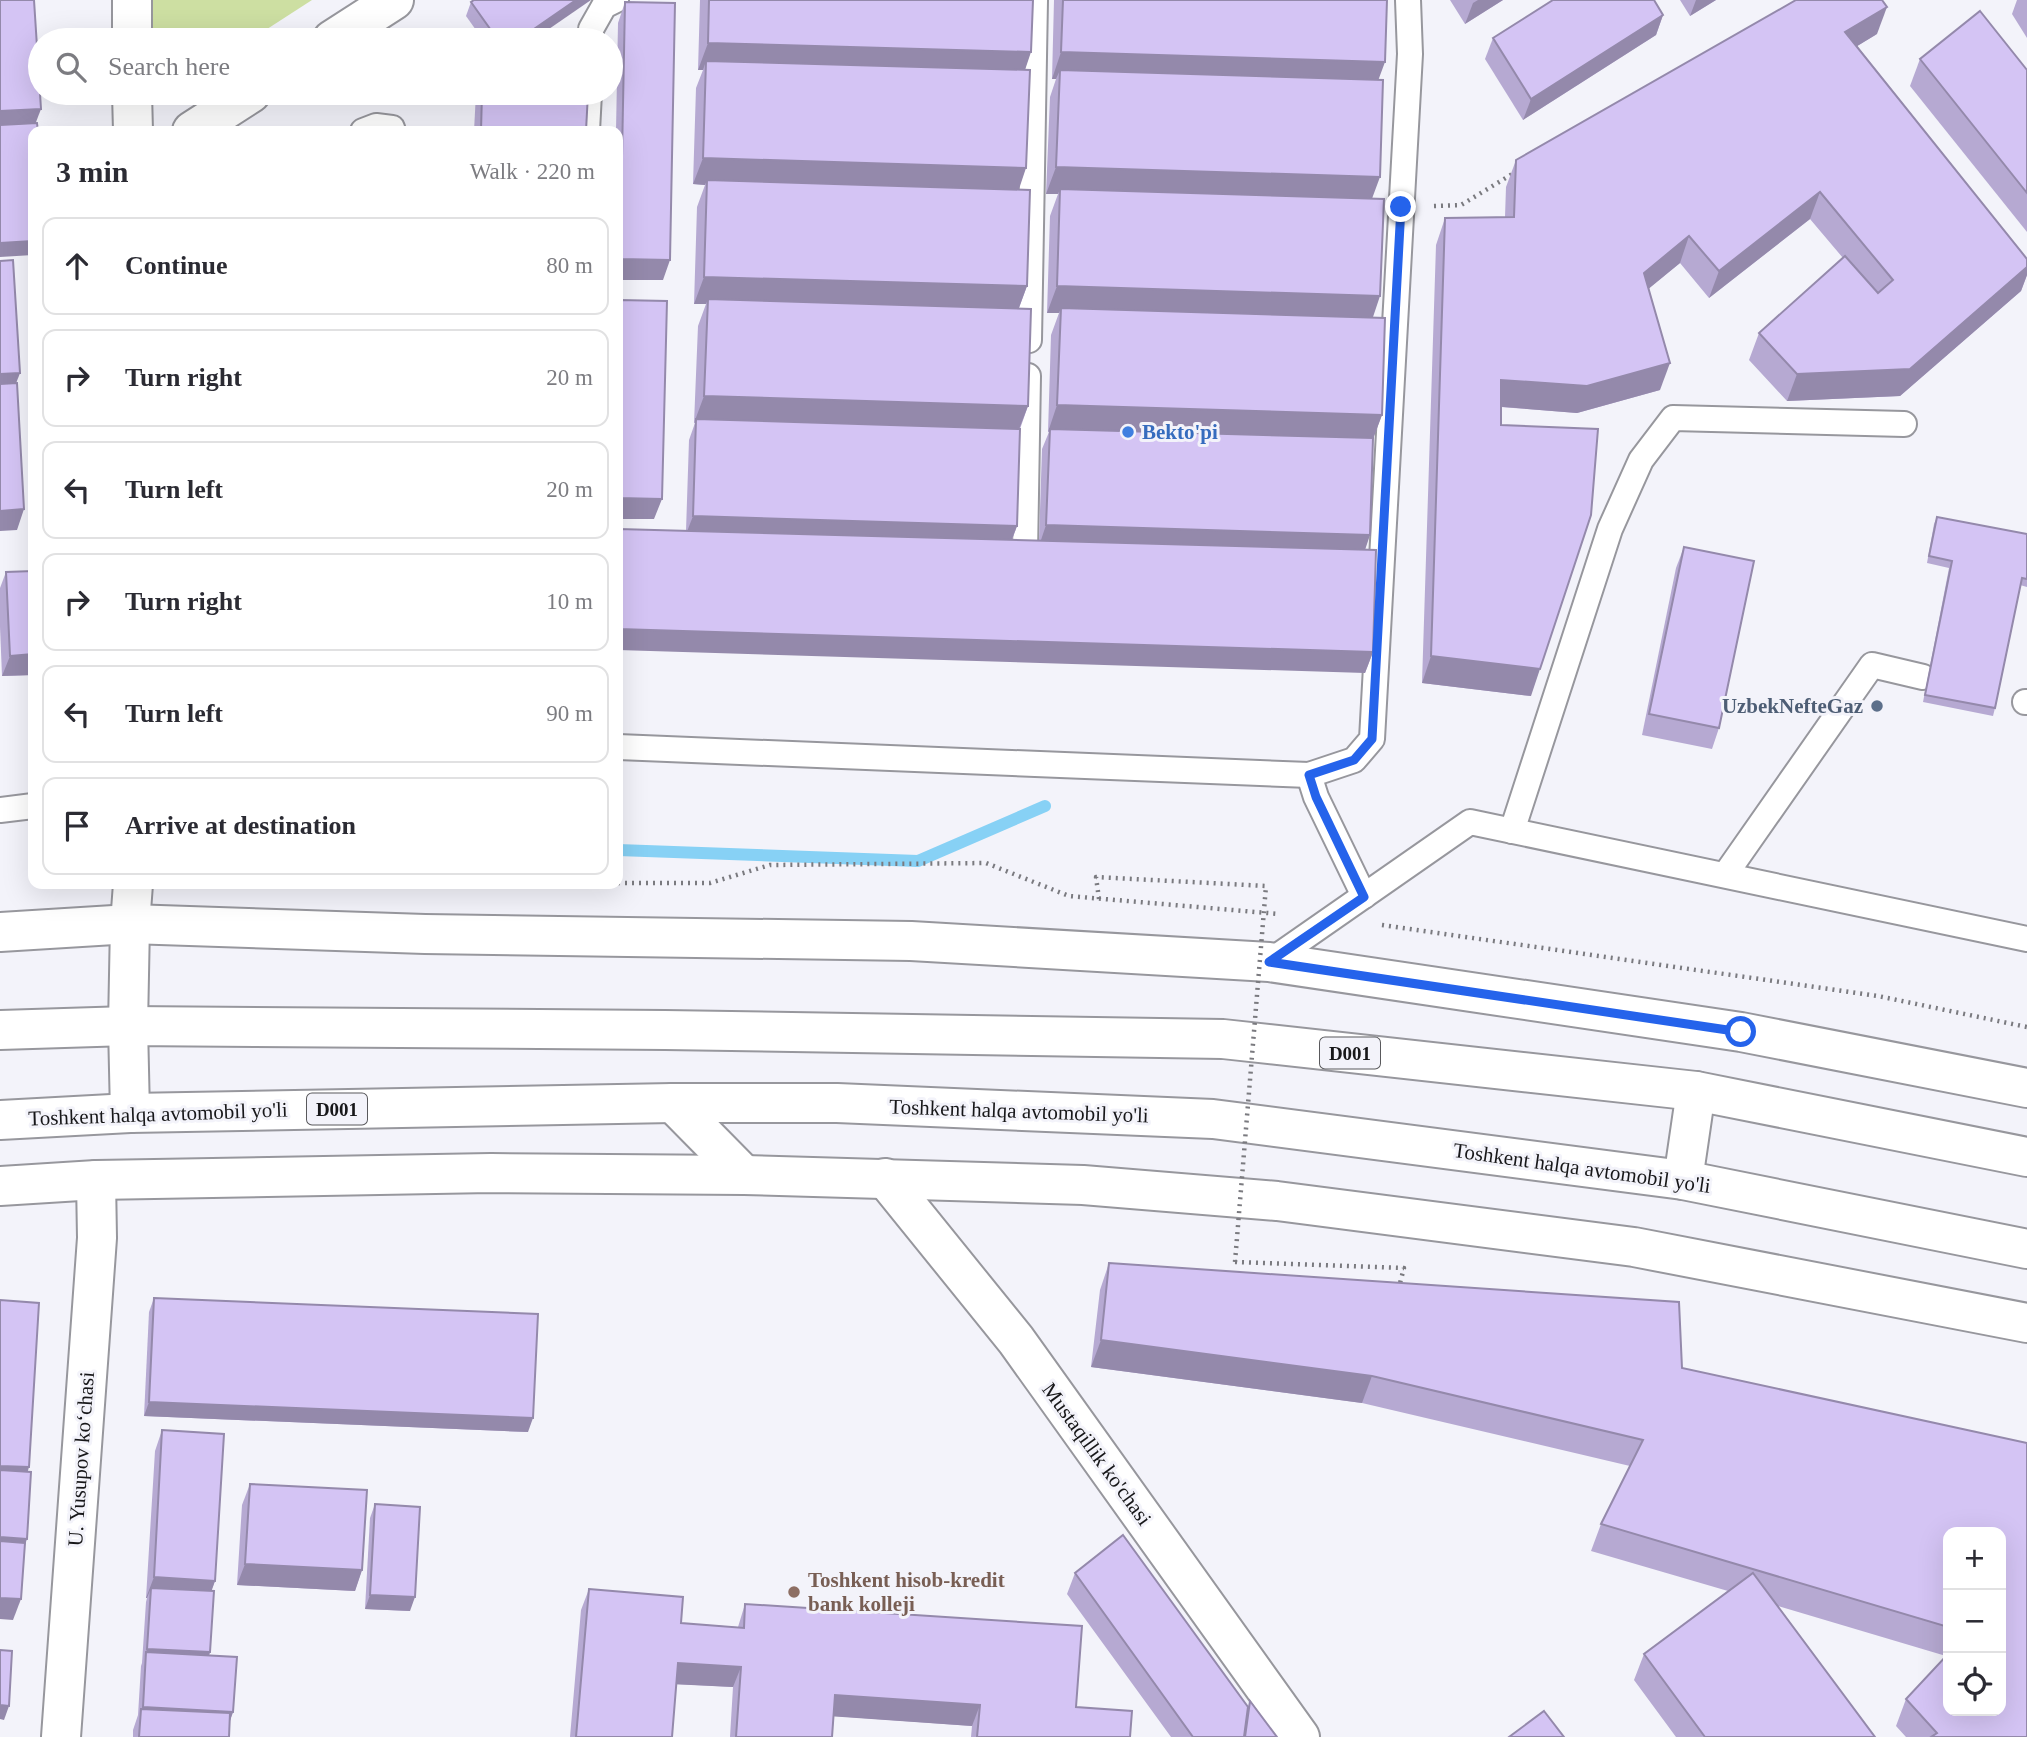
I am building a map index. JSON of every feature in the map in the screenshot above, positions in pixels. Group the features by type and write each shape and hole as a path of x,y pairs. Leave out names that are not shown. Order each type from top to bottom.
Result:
{"main road":[{"path":"132,0 132,28"},
{"path":"351,28 394,0"},
{"path":"132,105 133,126"},
{"path":"200,126 232,105"},
{"path":"130,1113 128,1027 133,889"},
{"path":"0,932 130,925 425,934 911,941 1269,962 1741,1032 2027,1088"},
{"name":"D001","path":"0,1030 128,1027 665,1030 1223,1039 1696,1091 2027,1157"},
{"path":"1683,1180 1696,1091"},
{"path":"673,1103 744,1175"},
{"name":"Toshkent halqa avtomobil yo'li","path":"0,1120 130,1113 673,1103 837,1103 1213,1119 1683,1180 2027,1249"},
{"path":"0,1185 96,1180 491,1173 744,1175 1083,1185 1277,1201 1634,1247 2027,1323"},
{"name":"Mustaqillik ko'chasi","path":"885,1178 1016,1340 1300,1737"},
{"name":"U. Yusupov ko‘chasi","path":"61,1737 97,1238 96,1180"}],"lane":[{"path":"592,28 604,6 616,0"},
{"path":"984,551 1025,553 1035,0"},
{"path":"623,747 1309,775 1354,760 1372,739 1410,54 1408,0"},
{"path":"587,126 588,105"},
{"path":"1513,831 1610,529 1642,460 1673,418 1904,425"},
{"path":"1725,875 1872,665 1923,677"},
{"path":"1309,775 1316,797 1364,897"},
{"path":"0,810 28,807"},
{"path":"1269,962 1470,822 2027,939"}],"path":[{"path":"1401,207 1461,205 1519,170"},
{"path":"1099,899 1096,877 1266,887 1236,1262 1404,1268 1400,1283"}],"green space":[{"path":"150,0 312,0 269,28 151,28"}],"building":[{"path":"0,0 34,0 36,28 28,28 28,105 41,105 41,109 0,111"},
{"path":"576,0 535,28 489,28 471,2"},
{"path":"709,0 1033,0 1031,52 708,43"},
{"path":"1063,0 1387,0 1385,62 1061,52"},
{"path":"1553,0 1654,0 1663,15 1531,99 1493,38"},
{"path":"1796,0 1882,0 1887,7 1845,32 2027,259 2027,267 1910,369 1797,374 1759,333 1845,256 1878,293 1893,280 1820,192 1719,271 1689,236 1644,273 1670,363 1587,386 1501,380 1501,425 1598,429 1591,515 1540,669 1431,656 1445,218 1514,217 1516,160"},
{"path":"625,2 675,3 670,260 623,259"},
{"path":"1980,11 2027,70 2027,193 1920,59"},
{"path":"706,61 1030,70 1026,168 703,158"},
{"path":"1060,70 1383,80 1380,177 1056,167"},
{"path":"482,105 587,105 586,126 481,126"},
{"path":"37,123 37,126 28,126 28,241 0,243 0,125"},
{"path":"707,180 1030,190 1027,286 704,277"},
{"path":"1060,189 1384,199 1380,296 1057,286"},
{"path":"13,260 20,373 0,374 0,261"},
{"path":"708,299 1031,309 1028,406 704,396"},
{"path":"623,300 667,301 662,499 623,498"},
{"path":"1061,308 1385,318 1382,415 1057,405"},
{"path":"17,383 24,509 0,511 0,384"},
{"path":"696,419 1020,429 1017,526 693,516"},
{"path":"1050,429 1373,438 1370,535 1046,525"},
{"path":"1937,517 2027,534 2027,579 2022,578 1995,708 1925,695 1952,561 1929,556"},
{"path":"623,529 1376,550 1373,652 623,629"},
{"path":"1684,547 1754,561 1719,728 1649,714"},
{"path":"28,571 28,654 10,656 6,572"},
{"path":"1109,1263 1679,1302 1682,1368 2027,1443 2027,1737 1931,1737 1937,1733 1906,1699 1943,1659 1943,1716 2006,1716 2006,1527 1943,1527 1943,1626 1601,1524 1643,1440 1372,1376 1101,1340"},
{"path":"154,1298 538,1314 533,1418 149,1402"},
{"path":"0,1300 39,1303 29,1467 0,1466"},
{"path":"162,1430 224,1434 215,1581 154,1577"},
{"path":"0,1470 31,1472 27,1539 0,1537"},
{"path":"250,1484 367,1490 362,1570 245,1564"},
{"path":"375,1504 420,1507 415,1597 370,1595"},
{"path":"1123,1535 1248,1707 1244,1737 1193,1737 1075,1573"},
{"path":"0,1541 25,1543 21,1599 0,1598"},
{"path":"1753,1573 1875,1737 1705,1737 1644,1654"},
{"path":"151,1588 214,1591 210,1652 147,1649"},
{"path":"589,1589 683,1597 681,1623 744,1628 745,1604 1082,1626 1076,1707 1132,1711 1130,1737 977,1737 980,1705 835,1695 832,1737 736,1737 741,1667 678,1663 672,1737 576,1737"},
{"path":"0,1650 12,1651 9,1706 0,1705"},
{"path":"146,1652 237,1657 233,1712 143,1707"},
{"path":"1250,1701 1277,1737 1245,1737"},
{"path":"141,1709 230,1713 229,1737 139,1737"},
{"path":"1544,1711 1564,1737 1509,1737"}],"waterway":[{"path":"623,850 918,861 1045,806"}],"place":[{"name":"Bekto'pi","path":"1128,432"},
{"name":"UzbekNefteGaz","path":"1877,706"},
{"name":"Toshkent hisob-kredit bank kolleji","path":"794,1592"}],"route":[{"path":"1401,207 1372,739 1354,760 1309,775 1316,797 1364,897 1269,962 1741,1032"}]}
